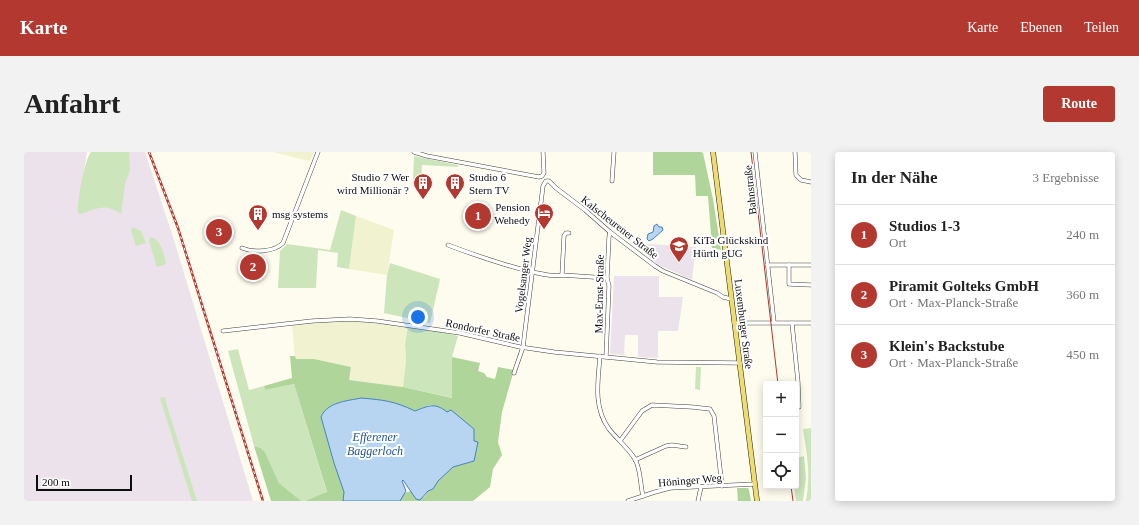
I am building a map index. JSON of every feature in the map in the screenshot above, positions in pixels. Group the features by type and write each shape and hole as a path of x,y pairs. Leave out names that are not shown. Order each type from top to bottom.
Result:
{"main road":[{"path":"709,152 713,162"},
{"name":"Luxemburger Straße","path":"713,152 713,162 757,500"}],"street":[{"path":"242,248 251,251 260,250 278,247 283,243 318,152"},
{"path":"414,152 427,156 537,177 544,175 543,152"},
{"path":"612,182 614,152"},
{"name":"Bahnstraße","path":"755,152 774,322"},
{"path":"795,152 796,175 801,180 811,182"},
{"name":"Kalscheurener Straße","path":"548,181 591,214 610,232 660,270 731,299"},
{"name":"Vogelsanger Weg","path":"514,373 523,347 543,186 544,183 548,181"},
{"path":"562,275 564,236 569,232"},
{"name":"Max-Ernst-Straße","path":"606,357 610,286 607,278 610,232"},
{"path":"448,246 532,272 558,276 607,278"},
{"path":"767,265 811,265"},
{"path":"789,265 789,284 811,285"},
{"name":"Rondorfer Straße","path":"223,331 312,321 350,319 376,321 460,333 546,351 664,362 740,362"},
{"path":"734,323 811,323"},
{"path":"792,323 798,381"},
{"path":"600,356 598,393 600,410 609,430 635,460 643,496"},
{"path":"620,441 642,411 652,405 710,409 713,413 722,486"},
{"path":"635,460 669,445 686,447"},
{"name":"Höninger Weg","path":"628,501 670,488 755,484"},
{"path":"698,501 701,487"}],"shaded area":[{"path":"24,152 87,152 80,195 123,152 145,152 174,240 253,501 24,501"},
{"path":"632,243 696,247 692,280 657,264"},
{"path":"614,276 659,276 659,297 683,297 678,331 658,331 658,358 638,357 638,335 625,335 624,355 610,354"}],"green space":[{"path":"91,152 129,152 130,170 125,184 121,214 106,208 97,208 81,214 78,213 82,182 88,157"},
{"path":"273,152 314,152 310,161"},
{"path":"653,152 703,153 713,199 721,250 712,248 708,196 696,196 695,175 653,175"},
{"path":"414,156 458,165 458,167 422,165 421,181 418,181 418,184 413,179"},
{"path":"341,210 356,216 349,269 337,267 338,253 318,250 316,288 278,288 280,251 287,244 330,250"},
{"path":"356,216 394,230 387,275 349,269"},
{"path":"133,227 141,231 146,243 136,246 131,230"},
{"path":"151,237 160,244 166,264 157,267 149,241"},
{"path":"390,263 440,279 430,323 384,313 387,275"},
{"path":"350,321 408,326 405,344 406,361 403,387 349,380 351,367 314,359 295,359 292,324"},
{"path":"408,326 458,336 452,357 453,398 403,387 406,361 405,344"},
{"path":"238,349 249,390 264,386 265,390 294,384 327,493 305,501 300,500 279,483 265,452 261,448 254,446 228,351"},
{"path":"290,356 295,356 296,359 314,359 351,367 349,380 403,387 452,398 452,357 480,363 478,371 484,373 487,377 495,379 498,367 514,370 502,412 498,442 502,455 493,469 490,487 473,501 400,501 404,493 411,491 414,496 424,497 428,491 433,489 438,481 453,467 474,461 478,442 474,441 442,408 430,405 415,411 379,401 350,400 338,403 328,408 321,417 344,492 343,501 305,501 327,492 294,384 265,390 264,386 292,378"},
{"path":"696,367 701,367 700,390 695,389"},
{"path":"165,397 197,501 192,501 160,398"},
{"path":"811,428 811,501 806,501 808,473 803,429"},
{"path":"254,446 261,448 265,452 279,483 300,500 304,501 271,501"},
{"path":"804,456 806,478 803,501 796,501 794,489 799,489 799,457"},
{"path":"737,488 748,488 751,501 738,501"}],"water":[{"path":"657,224 659,227 662,227 663,230 649,241 647,239 648,234 653,232 654,226"},
{"name":"Efferener Baggerloch","path":"361,398 389,402 415,411 431,406 439,407 447,412 451,410 474,429 474,441 478,442 474,461 453,467 438,481 433,489 428,491 420,500 416,499 403,480 402,481 406,491 400,501 343,501 344,492 321,417 328,408 333,405 344,401"}],"tram line":[{"path":"751,152 778,381"},
{"path":"791,489 793,501"}],"railway":[{"path":"149,152 178,228 263,501"}],"place":[{"name":"Studio 7 Wer wird Millionär ?","path":"423,200"},
{"name":"Studio 6 Stern TV","path":"455,200"},
{"name":"Studios 1-3","path":"478,216"},
{"name":"Pension Wehedy","path":"544,230"},
{"name":"msg systems","path":"258,231"},
{"name":"Klein's Backstube","path":"219,232"},
{"name":"KiTa Glückskind Hürth gUG","path":"679,263"},
{"name":"Piramit Golteks GmbH","path":"253,267"}]}
